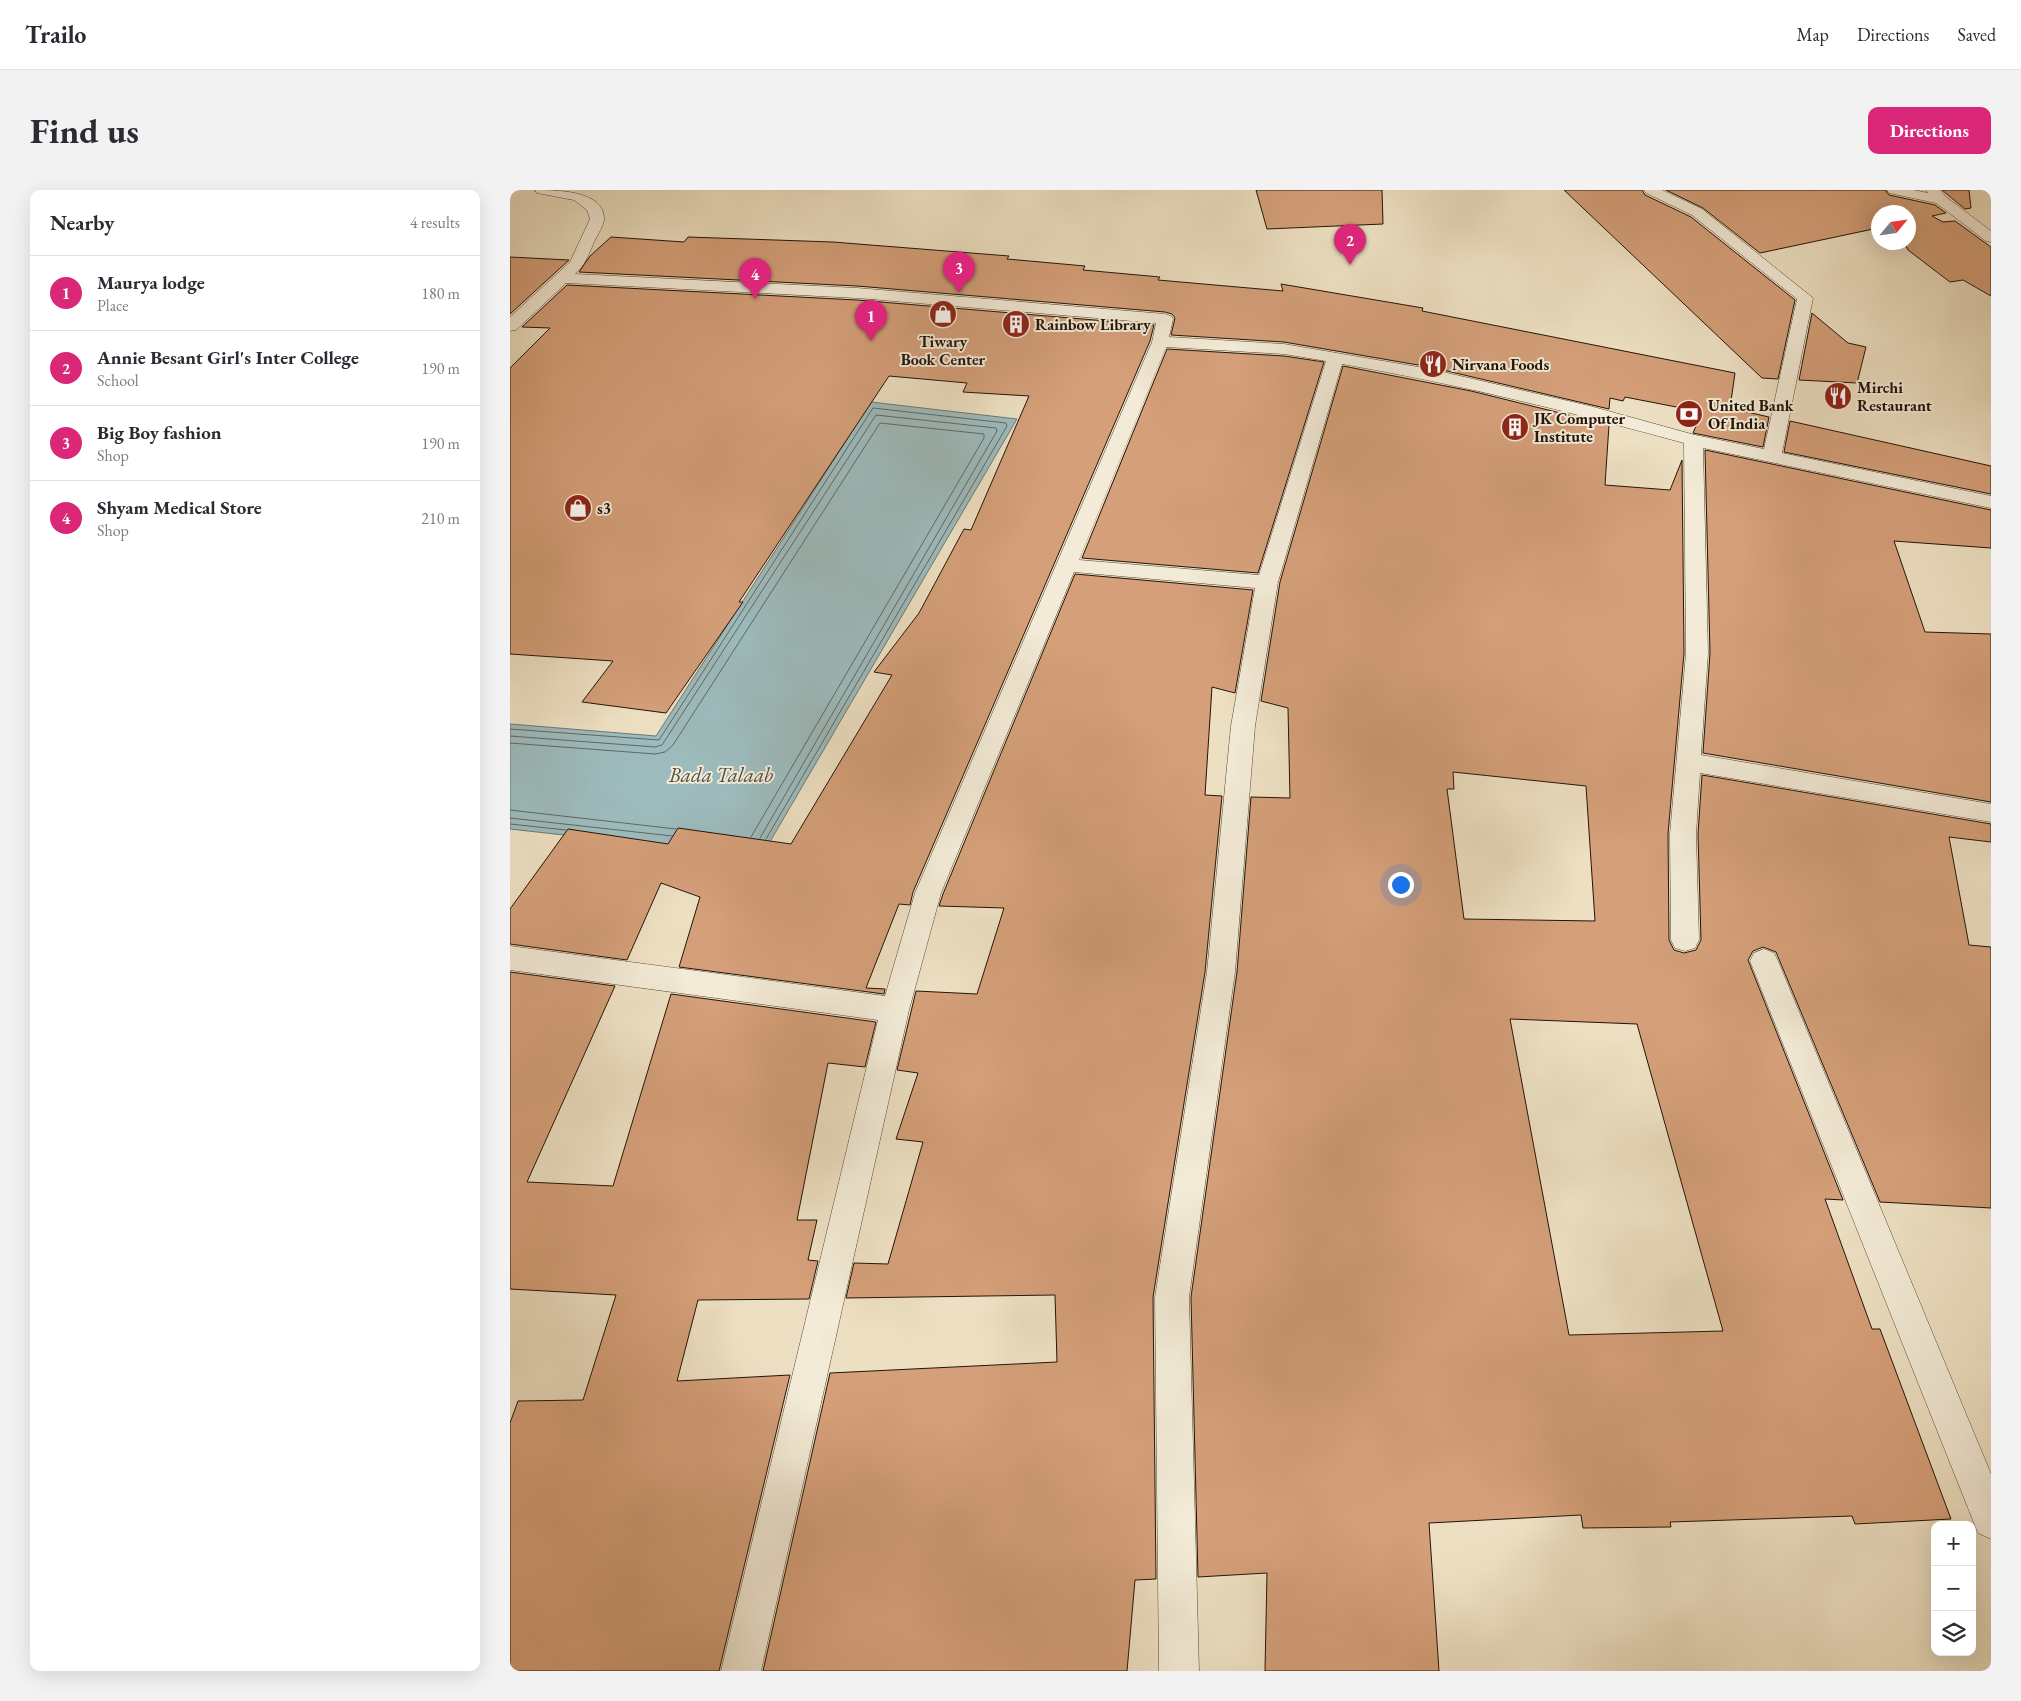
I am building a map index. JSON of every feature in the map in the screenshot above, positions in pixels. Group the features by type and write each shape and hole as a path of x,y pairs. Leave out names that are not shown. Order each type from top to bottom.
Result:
{"street":[{"path":"510,326 577,264 598,219 594,208 578,197 542,190"},
{"path":"1651,190 1697,212 1805,298 1772,455"},
{"path":"1894,190 1937,195 1991,238"},
{"path":"563,278 857,293 1165,319 1160,342 928,893 895,1010 741,1671"},
{"path":"1160,342 1284,349 1430,374 1584,410 1693,440 1991,502"},
{"path":"1179,1671 1172,1297 1221,972 1243,726 1267,582 1336,358"},
{"path":"1685,940 1682,834 1697,653 1693,440"},
{"path":"1066,565 1267,582"},
{"path":"1689,762 1991,813"},
{"path":"510,958 895,1010"},
{"path":"1764,961 1991,1520"}],"water":[{"name":"Bada Talaab","path":"871,402 1017,419 761,857 510,829 510,724 656,736"}],"building":[{"path":"1256,190 1382,190 1383,224 1267,229"},
{"path":"1564,190 1642,190 1645,195 1691,217 1795,300 1778,379 1762,378"},
{"path":"1666,190 1885,190 1889,195 1935,205 1946,213 1932,216 1943,222 1955,221 1991,247 1991,296 1963,280 1950,282 1908,250 1916,250 1916,205 1871,205 1871,229 1760,253 1703,208"},
{"path":"1942,190 1969,190 1971,208 1965,209"},
{"path":"611,237 684,242 688,237 833,242 1009,256 1007,259 1085,266 1083,270 1160,277 1158,280 1283,291 1281,284 1423,308 1422,311 1735,373 1730,408 1769,417 1763,447 1693,433 1702,412 1625,397 1623,401 1610,398 1609,409 1430,367 1284,342 1171,335 1175,318 1172,314 1165,312 857,286 579,272 590,256"},
{"path":"510,257 569,260 510,314"},
{"path":"567,285 857,300 1154,325 1150,341 913,892 910,905 899,904 866,988 885,989 884,994 679,967 700,897 661,883 627,960 510,944 510,909 568,829 668,844 678,828 791,844 892,675 874,672 919,613 964,529 971,530 1029,396 963,392 967,383 889,376 739,602 743,602 666,713 582,702 613,661 510,654 510,368 550,328 522,327"},
{"path":"1812,313 1848,343 1866,347 1857,383 1799,380"},
{"path":"1167,349 1284,356 1324,362 1258,573 1082,558"},
{"path":"1343,366 1471,391 1609,425 1605,485 1670,490 1682,460 1684,653 1668,834 1669,940 1674,950 1684,953 1696,950 1701,940 1698,834 1702,775 1991,824 1991,842 1949,837 1969,945 1991,947 1991,1208 1880,1202 1776,952 1763,947 1753,951 1748,960 1843,1200 1825,1199 1872,1329 1880,1329 1951,1519 1855,1524 1852,1516 1670,1522 1671,1527 1583,1528 1581,1515 1429,1523 1439,1671 1265,1671 1267,1573 1198,1577 1191,1297 1237,972 1251,797 1290,798 1288,708 1261,701 1280,582","holes":["1453,772 1586,786 1595,921 1464,919 1447,789 1454,789","1510,1019 1637,1024 1723,1331 1569,1335"]},
{"path":"1790,421 1991,466 1991,494 1784,452"},
{"path":"1705,450 1991,510 1991,548 1894,541 1925,632 1991,634 1991,802 1703,753 1710,653"},
{"path":"1075,574 1253,590 1235,693 1212,687 1205,795 1222,796 1205,972 1153,1297 1156,1579 1135,1580 1127,1671 763,1671 830,1373 1057,1362 1055,1295 846,1298 854,1263 888,1264 923,1142 896,1139 918,1073 897,1070 916,991 977,994 1004,908 939,906"},
{"path":"510,972 615,986 527,1182 613,1186 671,994 876,1022 865,1067 828,1063 797,1220 817,1220 808,1260 818,1261 809,1299 698,1300 677,1381 790,1375 719,1671 510,1671 510,1423 518,1401 583,1400 616,1295 510,1289"}],"place":[{"name":"Annie Besant Girl's Inter College","path":"1350,265"},
{"name":"Big Boy fashion","path":"959,293"},
{"name":"Shyam Medical Store","path":"755,299"},
{"name":"Tiwary Book Center","path":"943,314"},
{"name":"Rainbow Library","path":"1016,324"},
{"name":"Maurya lodge","path":"871,341"},
{"name":"Nirvana Foods","path":"1433,364"},
{"name":"Mirchi Restaurant","path":"1838,396"},
{"name":"United Bank Of India","path":"1689,414"},
{"name":"JK Computer Institute","path":"1515,427"},
{"name":"s3","path":"578,508"}]}
